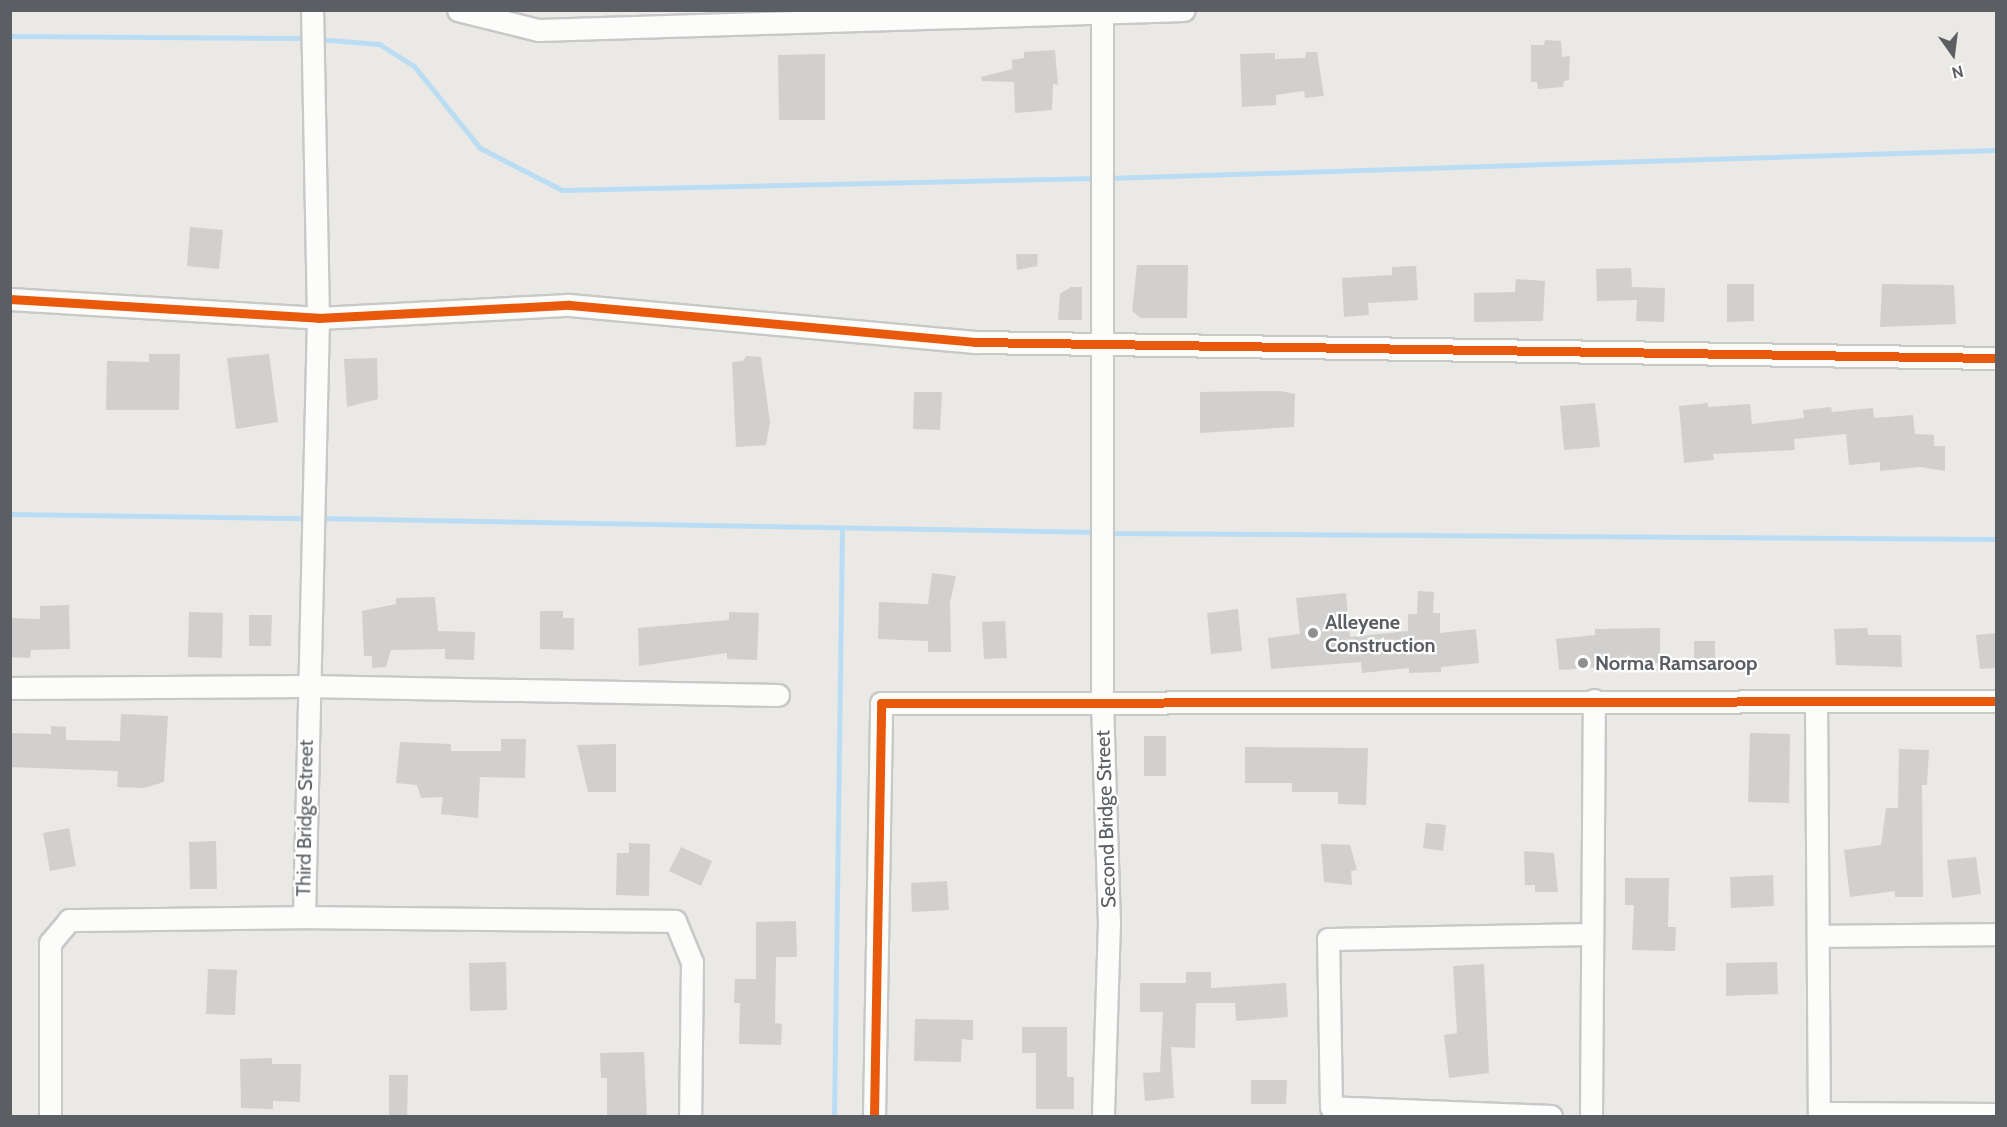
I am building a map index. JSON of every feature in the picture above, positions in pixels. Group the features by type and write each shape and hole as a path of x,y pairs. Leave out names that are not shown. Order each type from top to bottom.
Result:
{"street":[{"name":"Third Bridge Street","path":"285,917 307,686 312,532 318,318 312,10"},
{"path":"459,10 538,30 1184,10"},
{"name":"Second Bridge Street","path":"1102,12 1104,516 1102,700 1109,922 1103,1116"},
{"path":"10,299 318,318 569,305 975,342 1102,341 1996,358"},
{"path":"10,688 307,686 778,694"},
{"path":"874,1116 881,703 1102,700 1996,701"},
{"path":"1591,1116 1594,700"},
{"path":"1816,700 1819,1113 1996,1114"},
{"path":"50,1116 50,944 69,920 285,917 675,921 692,962 690,1116"},
{"path":"1551,1116 1331,1107 1328,939 1592,934"},
{"path":"1818,936 1996,934"}],"building":[{"path":"1545,40 1561,41 1562,57 1570,56 1569,80 1564,81 1563,87 1538,89 1537,82 1531,82 1531,45 1544,45"},
{"path":"1055,50 1058,85 1053,84 1052,110 1015,113 1014,82 982,81 981,77 1012,69 1012,60 1024,58 1024,52"},
{"path":"1306,52 1317,52 1324,96 1305,98 1304,91 1276,95 1276,105 1242,107 1240,54 1275,53 1275,59 1305,58"},
{"path":"825,54 825,120 779,120 778,55"},
{"path":"190,227 223,230 219,269 187,266"},
{"path":"1016,254 1038,254 1037,266 1017,270"},
{"path":"1137,265 1188,265 1187,318 1141,318 1132,311"},
{"path":"1416,266 1418,300 1368,303 1369,315 1344,317 1342,278 1392,275 1392,267"},
{"path":"1631,268 1632,287 1665,288 1664,322 1636,321 1637,300 1597,301 1596,269"},
{"path":"1516,279 1545,281 1543,321 1474,322 1474,293 1515,292"},
{"path":"1727,284 1754,284 1754,321 1727,322"},
{"path":"1882,284 1954,285 1956,324 1880,327"},
{"path":"1071,287 1082,287 1082,320 1058,320 1060,294"},
{"path":"149,354 180,354 179,410 106,410 107,361 149,362"},
{"path":"269,354 278,422 236,429 227,358"},
{"path":"746,356 761,357 770,422 766,445 736,447 732,362 743,361"},
{"path":"377,358 378,399 347,407 344,359"},
{"path":"1281,391 1295,394 1294,427 1200,433 1200,392"},
{"path":"914,392 942,392 940,430 913,429"},
{"path":"1595,403 1600,447 1564,450 1560,406"},
{"path":"1708,403 1708,407 1750,404 1752,424 1804,418 1803,410 1831,407 1832,412 1873,408 1874,418 1913,415 1915,434 1934,435 1934,446 1945,446 1945,471 1920,467 1880,471 1880,462 1849,465 1846,434 1794,439 1795,450 1713,454 1714,460 1684,463 1679,406"},
{"path":"932,573 956,576 950,602 951,652 928,652 928,641 878,639 879,602 928,604"},
{"path":"1418,591 1434,592 1433,613 1440,613 1440,633 1476,629 1479,663 1441,667 1441,672 1409,673 1409,668 1362,673 1361,662 1271,669 1268,638 1300,634 1296,598 1346,593 1350,637 1408,631 1408,614 1417,614"},
{"path":"435,597 438,631 475,632 474,660 445,659 445,649 391,650 386,667 372,668 372,656 364,656 362,611 396,604 396,598"},
{"path":"69,605 70,649 31,650 30,658 10,657 10,618 40,619 40,606"},
{"path":"1238,609 1242,651 1211,654 1207,613"},
{"path":"540,611 563,611 563,618 574,618 574,650 540,649"},
{"path":"189,612 223,613 222,658 188,657"},
{"path":"729,612 759,613 757,660 727,659 727,653 639,666 638,628 729,620"},
{"path":"249,615 272,615 271,646 249,646"},
{"path":"1005,621 1007,658 984,659 982,622"},
{"path":"1660,628 1660,663 1559,670 1556,639 1595,635 1595,629"},
{"path":"1867,628 1868,635 1901,635 1902,667 1836,665 1834,629"},
{"path":"1996,633 1996,668 1980,669 1976,635"},
{"path":"1694,641 1715,641 1715,667 1694,668"},
{"path":"121,714 168,716 164,782 144,788 117,787 118,771 10,767 10,733 51,734 51,726 66,727 66,740 120,741"},
{"path":"1750,733 1790,734 1789,803 1748,802"},
{"path":"1144,736 1166,736 1166,776 1144,776"},
{"path":"501,739 526,739 525,778 480,777 478,818 441,814 443,797 421,798 417,785 396,783 400,742 451,744 451,751 501,751"},
{"path":"616,744 616,792 588,792 577,745"},
{"path":"1245,747 1368,748 1366,805 1338,804 1338,792 1292,792 1292,783 1245,783"},
{"path":"1899,749 1929,750 1927,785 1922,785 1923,897 1895,897 1895,891 1850,897 1844,850 1881,845 1886,808 1898,808"},
{"path":"1426,823 1446,825 1443,851 1423,848"},
{"path":"69,828 76,866 50,871 43,833"},
{"path":"216,841 217,889 190,889 189,842"},
{"path":"629,843 650,844 649,896 616,895 617,853 629,853"},
{"path":"1321,844 1350,845 1357,870 1351,871 1352,885 1324,882"},
{"path":"681,847 712,861 701,886 669,871"},
{"path":"1524,851 1554,853 1558,892 1535,892 1535,885 1525,885"},
{"path":"1976,857 1981,894 1952,898 1947,860"},
{"path":"1773,875 1774,906 1731,908 1730,877"},
{"path":"1625,878 1669,878 1668,927 1676,927 1675,951 1632,950 1634,905 1625,905"},
{"path":"947,881 949,910 912,912 911,883"},
{"path":"796,921 797,957 776,957 775,1023 782,1024 781,1045 739,1044 740,1003 734,1003 735,979 756,979 756,922"},
{"path":"506,962 507,1010 470,1011 469,963"},
{"path":"1777,962 1778,994 1726,996 1726,963"},
{"path":"1484,964 1489,1073 1449,1078 1444,1035 1457,1033 1453,966"},
{"path":"208,969 237,970 235,1015 206,1014"},
{"path":"1186,972 1211,972 1211,988 1286,983 1288,1017 1236,1021 1235,1003 1196,1003 1195,1048 1171,1047 1174,1098 1145,1101 1143,1073 1160,1072 1163,1012 1140,1012 1140,983 1186,983"},
{"path":"915,1019 973,1020 973,1040 962,1039 961,1062 914,1061"},
{"path":"1022,1027 1067,1027 1067,1077 1074,1077 1074,1109 1036,1109 1036,1053 1022,1053"},
{"path":"644,1052 647,1116 607,1116 607,1078 601,1078 600,1053"},
{"path":"272,1058 272,1064 301,1064 300,1102 273,1101 273,1109 241,1108 240,1059"},
{"path":"389,1075 408,1075 407,1116 389,1116"},
{"path":"1251,1080 1287,1080 1286,1104 1251,1104"}],"waterway":[{"path":"10,36 309,38"},
{"path":"318,39 379,44 414,66 480,148 562,190 1098,178"},
{"path":"1108,178 1996,150"},
{"path":"10,514 309,518"},
{"path":"318,518 1098,532"},
{"path":"834,1116 842,529"},
{"path":"1107,533 1996,539"}],"cycle path":[{"path":"10,299 318,318 569,305 975,342 1996,358"},
{"path":"874,1116 881,703 1996,701"}],"place":[{"name":"Alleyene Construction","path":"1313,633"},
{"name":"Norma Ramsaroop","path":"1583,663"}]}
